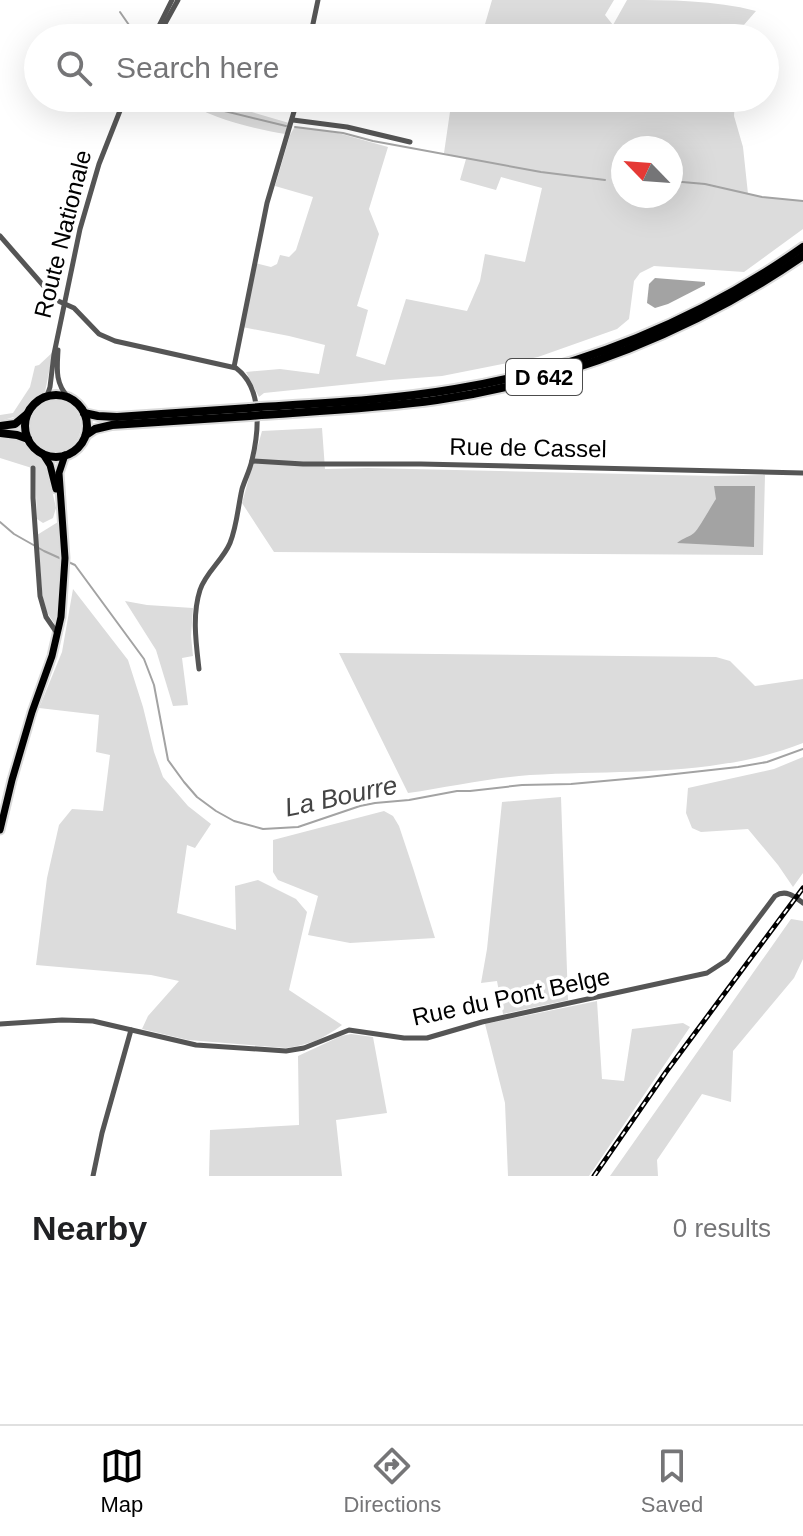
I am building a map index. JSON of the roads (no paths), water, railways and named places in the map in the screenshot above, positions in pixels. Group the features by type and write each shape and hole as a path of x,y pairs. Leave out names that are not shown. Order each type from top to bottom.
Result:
{"highway":[{"name":"D 642","path":"85,436 108,425 433,393 552,367 676,321 748,283 803,247"},
{"name":"D 642","path":"260,411 427,401 547,377 624,351 680,327 744,294 803,256"},
{"path":"0,426 15,424 28,414 36,402 47,396 59,395 79,405 87,424 85,436 76,449 65,455 55,457 43,454 28,439 25,428 28,414"},
{"name":"D 642","path":"84,413 121,417 250,412"},
{"path":"0,433 28,439"}],"main road":[{"path":"43,454 50,465 60,507"},
{"path":"0,830 18,759 58,634 65,562 59,473 65,455"}],"street":[{"path":"162,24 175,0"},
{"path":"313,24 318,0"},
{"name":"Route Nationale","path":"47,396 73,256 90,192 119,112"},
{"path":"234,367 267,203 295,112"},
{"path":"293,120 347,127 410,142"},
{"path":"0,236 56,300 74,308 96,332 108,339 234,367 241,372 255,396 256,427 252,461 230,542 200,590 195,634 199,669"},
{"name":"Route Nationale","path":"59,336 58,380 68,397"},
{"name":"Rue de Cassel","path":"252,461 803,473"},
{"path":"33,468 41,606 58,634"},
{"name":"Rue du Pont Belge","path":"0,1024 93,1021 201,1045 277,1051 304,1048 349,1030 427,1038 482,1022 707,973 730,956 775,896 787,893 803,903"},
{"path":"93,1176 99,1143 131,1029"}],"waterway":[{"path":"120,12 128,24"},
{"path":"229,112 286,126"},
{"path":"295,127 343,133 541,172 605,180"},
{"path":"683,182 762,197 803,201"},
{"name":"La Bourre","path":"0,522 14,534 75,565 144,659 154,685 168,760 197,797 234,821 263,829 298,827 375,803 457,791 571,784 738,767 767,762 803,749"}],"railway":[{"path":"594,1176 666,1072 803,888"}]}
